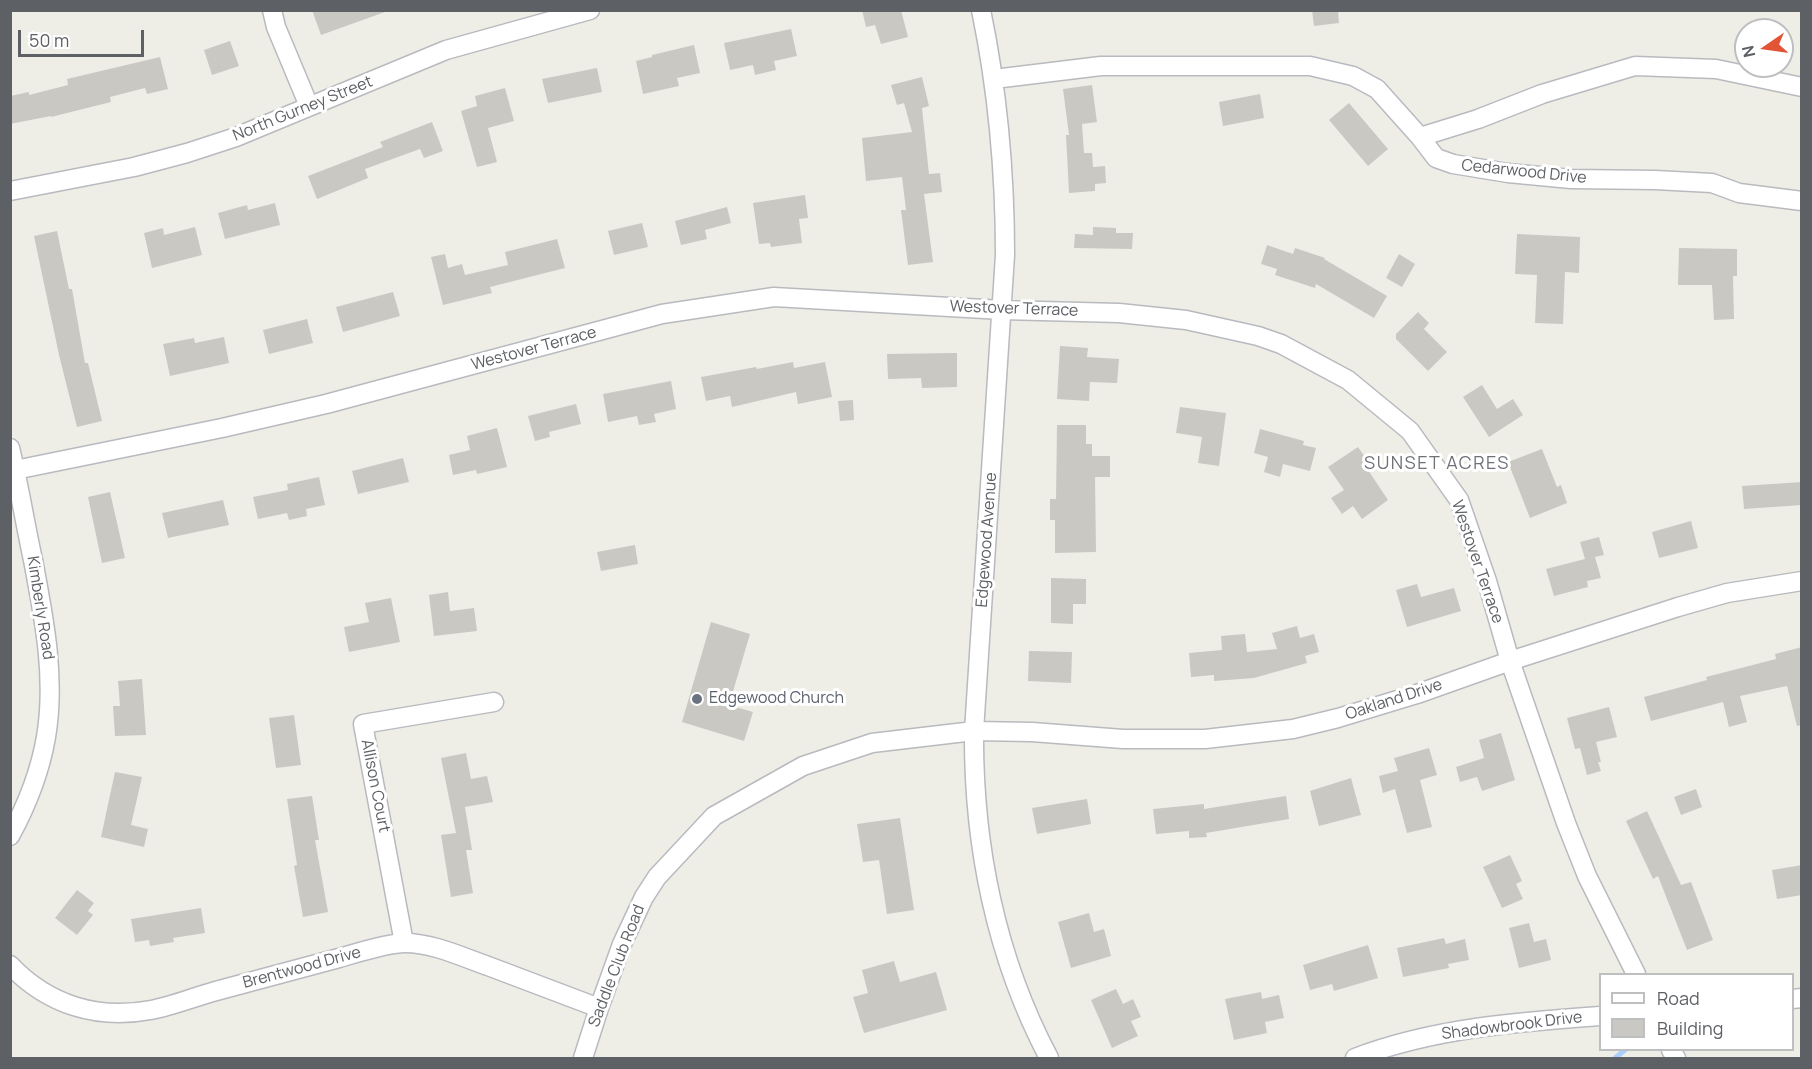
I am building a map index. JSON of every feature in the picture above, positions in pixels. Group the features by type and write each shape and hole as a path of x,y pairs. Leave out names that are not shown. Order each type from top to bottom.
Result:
{"street":[{"path":"272,10 276,27 309,106"},
{"name":"North Gurney Street","path":"10,191 134,167 187,153 236,137 446,50 590,10"},
{"name":"Edgewood Avenue","path":"981,10 999,117 1005,255 974,731 974,762 979,831 989,890 1013,980 1048,1059"},
{"name":"Cedarwood Drive","path":"994,79 1101,66 1310,66 1353,76 1377,89 1436,158 1469,167 1571,179 1712,183 1739,193 1802,201"},
{"path":"1420,137 1478,119 1542,94 1635,66 1716,69 1802,87"},
{"name":"Westover Terrace","path":"15,470 222,428 326,404 662,314 774,297 1002,310 1119,313 1186,320 1258,336 1281,344 1348,380 1410,431 1459,500 1487,581 1510,661 1570,834 1587,876 1635,973"},
{"name":"Kimberly Road","path":"10,448 46,632 49,709 46,737 37,777 24,810 10,836"},
{"name":"Oakland Drive","path":"974,731 1165,740 1204,739 1293,729 1418,694 1510,661 1707,598 1802,580"},
{"name":"Allison Court","path":"404,943 363,724 494,702"},
{"name":"Saddle Club Road","path":"583,1059 622,945 644,897 657,877 714,816 803,766 872,743 974,731"},
{"name":"Brentwood Drive","path":"10,965 40,989 80,1010 130,1014 154,1010 225,988 404,943 426,946 456,955 599,1008"},
{"name":"Shadowbrook Drive","path":"1355,1059 1382,1048 1482,1026 1599,1016"}],"building":[{"path":"312,10 385,10 385,12 321,35"},
{"path":"862,10 901,10 908,37 881,44 875,25 866,27"},
{"path":"1312,10 1338,10 1339,23 1314,26"},
{"path":"791,29 797,56 774,61 776,70 755,75 753,65 730,70 724,43"},
{"path":"230,41 239,66 212,75 204,50"},
{"path":"694,45 700,73 677,78 679,86 643,94 636,61"},
{"path":"160,57 168,89 147,94 145,88 110,97 111,102 51,117 10,124 10,96 29,92 29,95 68,85 67,79"},
{"path":"597,68 602,92 548,103 542,79"},
{"path":"922,77 929,106 922,108 929,174 940,173 942,192 924,194 933,262 908,265 901,210 906,210 902,177 866,181 862,138 912,132 904,103 897,105 891,85"},
{"path":"1092,85 1097,122 1082,124 1084,153 1092,153 1093,167 1105,166 1106,183 1095,184 1095,191 1069,193 1066,135 1069,135 1063,89"},
{"path":"505,88 514,121 488,128 497,162 477,167 461,111 477,106 475,96"},
{"path":"1260,94 1264,118 1223,126 1219,102"},
{"path":"1349,103 1388,149 1368,166 1329,120"},
{"path":"432,122 443,151 424,158 420,149 365,169 368,178 317,199 308,176 383,147 380,142"},
{"path":"805,195 808,218 799,219 802,243 771,247 770,243 759,244 753,203"},
{"path":"275,203 280,225 225,239 218,213 247,205 248,210"},
{"path":"727,207 731,223 705,230 707,239 681,245 675,221"},
{"path":"642,223 648,247 614,255 608,231"},
{"path":"195,227 202,255 152,268 144,233 163,228 164,235"},
{"path":"1093,227 1116,228 1116,233 1133,233 1132,249 1074,248 1075,234 1093,235"},
{"path":"57,231 69,289 72,289 85,363 88,363 102,421 77,427 34,236"},
{"path":"1517,234 1580,237 1579,273 1565,272 1563,324 1535,323 1537,275 1515,274"},
{"path":"557,239 565,268 490,287 492,293 443,305 431,257 445,254 448,268 462,264 465,275 508,265 505,252"},
{"path":"1267,245 1293,254 1295,248 1325,258 1387,296 1374,318 1316,284 1315,288 1275,275 1277,269 1261,264"},
{"path":"1679,248 1737,249 1737,276 1733,276 1734,319 1714,320 1712,285 1678,285"},
{"path":"1399,254 1415,264 1402,287 1386,278"},
{"path":"393,292 400,316 343,332 336,307"},
{"path":"1418,312 1429,323 1424,329 1447,352 1428,371 1396,339 1396,334"},
{"path":"307,319 313,343 269,354 263,330"},
{"path":"224,337 229,363 170,376 163,344 194,338 195,343"},
{"path":"1060,346 1088,348 1087,357 1119,359 1117,383 1090,382 1089,401 1057,399"},
{"path":"957,353 957,387 922,388 921,378 888,379 887,354"},
{"path":"793,362 794,368 825,362 832,397 798,404 796,392 732,407 730,396 706,401 701,377"},
{"path":"671,381 676,409 654,414 656,422 639,425 637,416 608,422 603,394"},
{"path":"1482,385 1497,409 1513,399 1523,415 1489,437 1463,397"},
{"path":"853,400 854,420 840,421 838,401"},
{"path":"576,404 581,424 549,432 550,437 535,441 528,416"},
{"path":"1180,407 1226,413 1219,466 1198,463 1202,437 1176,433"},
{"path":"1057,425 1086,425 1086,444 1092,444 1092,456 1110,456 1110,477 1095,477 1096,552 1055,553 1055,520 1050,520 1050,499 1056,499"},
{"path":"497,428 507,467 477,474 476,470 453,475 449,455 470,450 467,436"},
{"path":"1260,429 1304,441 1303,445 1316,448 1310,471 1283,464 1280,477 1264,472 1268,457 1254,453"},
{"path":"1358,447 1372,467 1368,470 1388,500 1362,519 1353,506 1342,514 1331,498 1344,490 1328,467"},
{"path":"1542,449 1557,487 1561,485 1567,503 1530,518 1508,462"},
{"path":"403,458 409,482 358,494 352,471"},
{"path":"319,477 325,505 306,509 307,516 289,520 287,513 258,519 253,497 288,490 287,484"},
{"path":"1802,482 1802,505 1744,509 1742,486"},
{"path":"110,492 125,558 102,563 88,497"},
{"path":"223,500 229,525 168,538 162,513"},
{"path":"1691,521 1698,548 1659,558 1652,532"},
{"path":"1599,537 1604,555 1595,557 1601,578 1587,581 1588,587 1554,596 1546,569 1585,559 1580,542"},
{"path":"635,545 638,564 601,571 597,552"},
{"path":"1051,578 1086,579 1086,604 1073,604 1073,624 1051,623"},
{"path":"1417,584 1421,597 1454,588 1461,611 1407,627 1396,590"},
{"path":"448,592 450,611 474,608 477,631 434,636 429,595"},
{"path":"391,598 400,642 349,652 344,627 369,622 365,603"},
{"path":"711,622 750,634 729,705 753,712 744,741 682,722"},
{"path":"1297,626 1300,638 1314,634 1319,652 1305,656 1307,663 1254,678 1214,681 1214,675 1191,677 1189,653 1222,650 1221,636 1245,634 1247,652 1277,649 1272,633"},
{"path":"1802,647 1802,725 1797,726 1787,686 1740,696 1747,722 1729,727 1723,702 1651,721 1644,697 1707,680 1706,677 1776,659 1775,654"},
{"path":"1029,651 1072,652 1071,683 1028,681"},
{"path":"142,679 146,735 115,736 113,706 120,706 118,681"},
{"path":"1609,707 1617,737 1596,742 1601,771 1587,775 1580,748 1575,749 1567,718"},
{"path":"294,715 301,765 276,768 269,718"},
{"path":"1501,733 1515,780 1482,791 1477,777 1460,782 1456,767 1484,758 1479,740"},
{"path":"1429,748 1437,775 1420,780 1432,827 1407,833 1395,789 1383,793 1379,776 1398,771 1394,758"},
{"path":"466,753 471,779 487,776 493,802 465,807 472,850 466,850 473,893 451,897 441,835 456,833 441,758"},
{"path":"115,772 142,777 131,825 148,829 144,847 101,837"},
{"path":"1351,778 1361,815 1319,826 1310,791"},
{"path":"1696,789 1702,807 1681,815 1674,797"},
{"path":"312,796 319,840 315,840 328,912 303,917 294,866 297,865 287,799"},
{"path":"1286,796 1289,819 1206,833 1207,837 1189,838 1189,831 1156,834 1153,809 1204,804 1204,809"},
{"path":"1087,799 1091,824 1037,834 1032,808"},
{"path":"1647,811 1681,885 1691,882 1713,940 1687,950 1658,876 1653,879 1626,821"},
{"path":"900,818 914,910 887,914 879,860 863,862 857,824"},
{"path":"1510,855 1522,881 1516,884 1523,899 1502,908 1483,867"},
{"path":"1802,865 1802,895 1777,899 1772,870"},
{"path":"77,890 94,903 88,911 93,915 77,935 55,918"},
{"path":"201,908 205,933 173,938 174,942 150,946 149,940 135,942 131,919"},
{"path":"1089,913 1094,932 1104,929 1111,956 1071,968 1058,922"},
{"path":"1529,923 1534,942 1546,939 1551,960 1519,968 1509,928"},
{"path":"1444,938 1446,944 1465,939 1469,960 1448,964 1449,968 1403,977 1397,948"},
{"path":"1368,945 1378,978 1334,991 1332,984 1310,990 1303,965"},
{"path":"894,961 900,982 936,972 947,1010 864,1033 853,997 868,993 862,970"},
{"path":"1116,989 1123,1004 1133,999 1141,1017 1131,1021 1138,1036 1112,1048 1091,1000"},
{"path":"1261,992 1262,999 1279,995 1284,1018 1265,1022 1267,1033 1234,1040 1225,999"}],"waterway":[{"path":"1615,1058 1624,1051"}],"place":[{"name":"Edgewood Church","path":"697,699"}],"district":[{"name":"SUNSET ACRES","path":"1437,464"}]}
